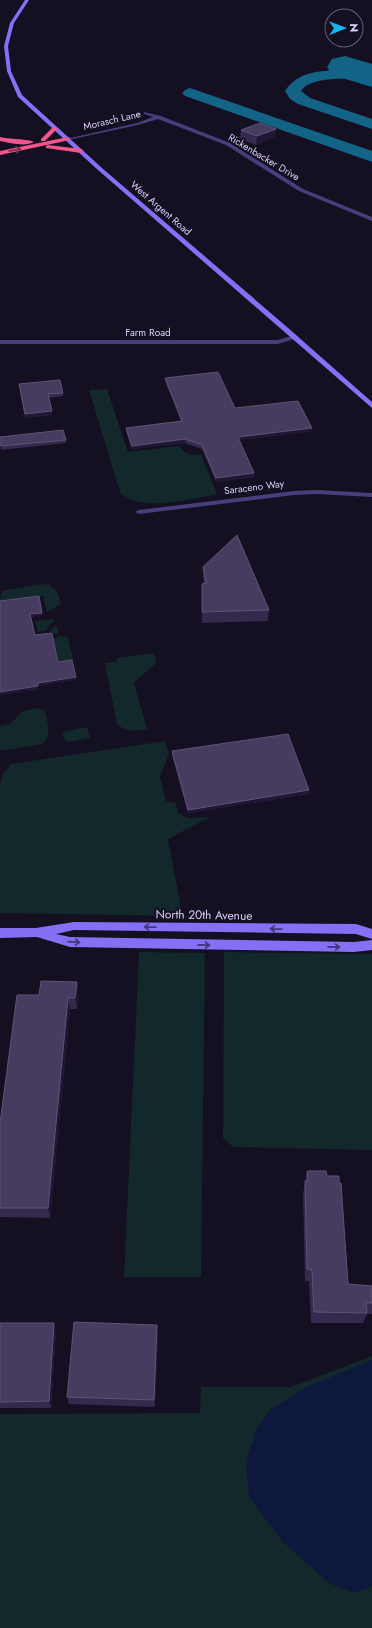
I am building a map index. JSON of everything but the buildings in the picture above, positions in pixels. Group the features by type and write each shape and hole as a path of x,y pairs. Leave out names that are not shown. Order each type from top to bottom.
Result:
{"highway":[{"path":"43,140 55,128"},
{"path":"0,139 18,142 55,138 68,139"},
{"path":"0,153 31,148 68,139"},
{"path":"31,148 58,147 82,151"}],"main road":[{"name":"West Argent Road","path":"27,0 11,17 4,30 0,47 2,62 6,74 17,92 30,106 82,151 105,174 295,337 372,406"},
{"name":"North 20th Avenue","path":"0,933 36,933 74,926 356,929 372,934"},
{"name":"North 20th Avenue","path":"36,933 70,942 354,947 372,944"}],"street":[{"name":"Rickenbacker Drive","path":"146,113 228,144 301,190 372,219"},
{"name":"Morasch Lane","path":"68,139 143,123 159,117"},
{"name":"Farm Road","path":"0,342 278,342 295,337"},
{"name":"Saraceno Way","path":"139,512 294,493 372,495"}],"green space":[{"path":"107,389 128,452 179,446 188,454 201,454 217,494 181,501 152,503 139,502 128,498 120,492 89,390"},
{"path":"44,584 49,585 57,591 61,604 47,612 43,596 0,602 1,593 5,590"},
{"path":"55,620 47,628 47,630 38,632 35,621"},
{"path":"55,626 57,627 59,636 50,631"},
{"path":"59,636 68,637 73,660 59,662 54,639"},
{"path":"154,653 156,663 134,683 147,729 135,731 124,729 117,724 105,663 116,662 117,658"},
{"path":"38,708 45,711 48,733 45,741 42,744 0,751 0,726 10,724 23,711"},
{"path":"87,727 90,738 69,742 64,739 62,732"},
{"path":"165,741 169,754 160,776 166,801 176,803 178,813 188,818 210,817 168,839 180,902 180,916 0,913 0,785 2,775 11,764"},
{"path":"139,952 205,953 201,1277 124,1277"},
{"path":"224,952 372,954 372,1150 233,1147 223,1138"},
{"path":"372,1356 372,1628 0,1628 0,1414 200,1413 201,1387 291,1387"}],"water":[{"path":"372,1360 372,1585 371,1587 354,1593 329,1583 283,1542 249,1497 246,1462 257,1427 271,1409 307,1387"}],"taxiway":[{"path":"372,76 328,75 316,77 305,80 297,85 293,91 295,96 304,101 372,124"},
{"path":"190,93 372,157"}],"runway":[{"path":"345,67 372,76"}]}
